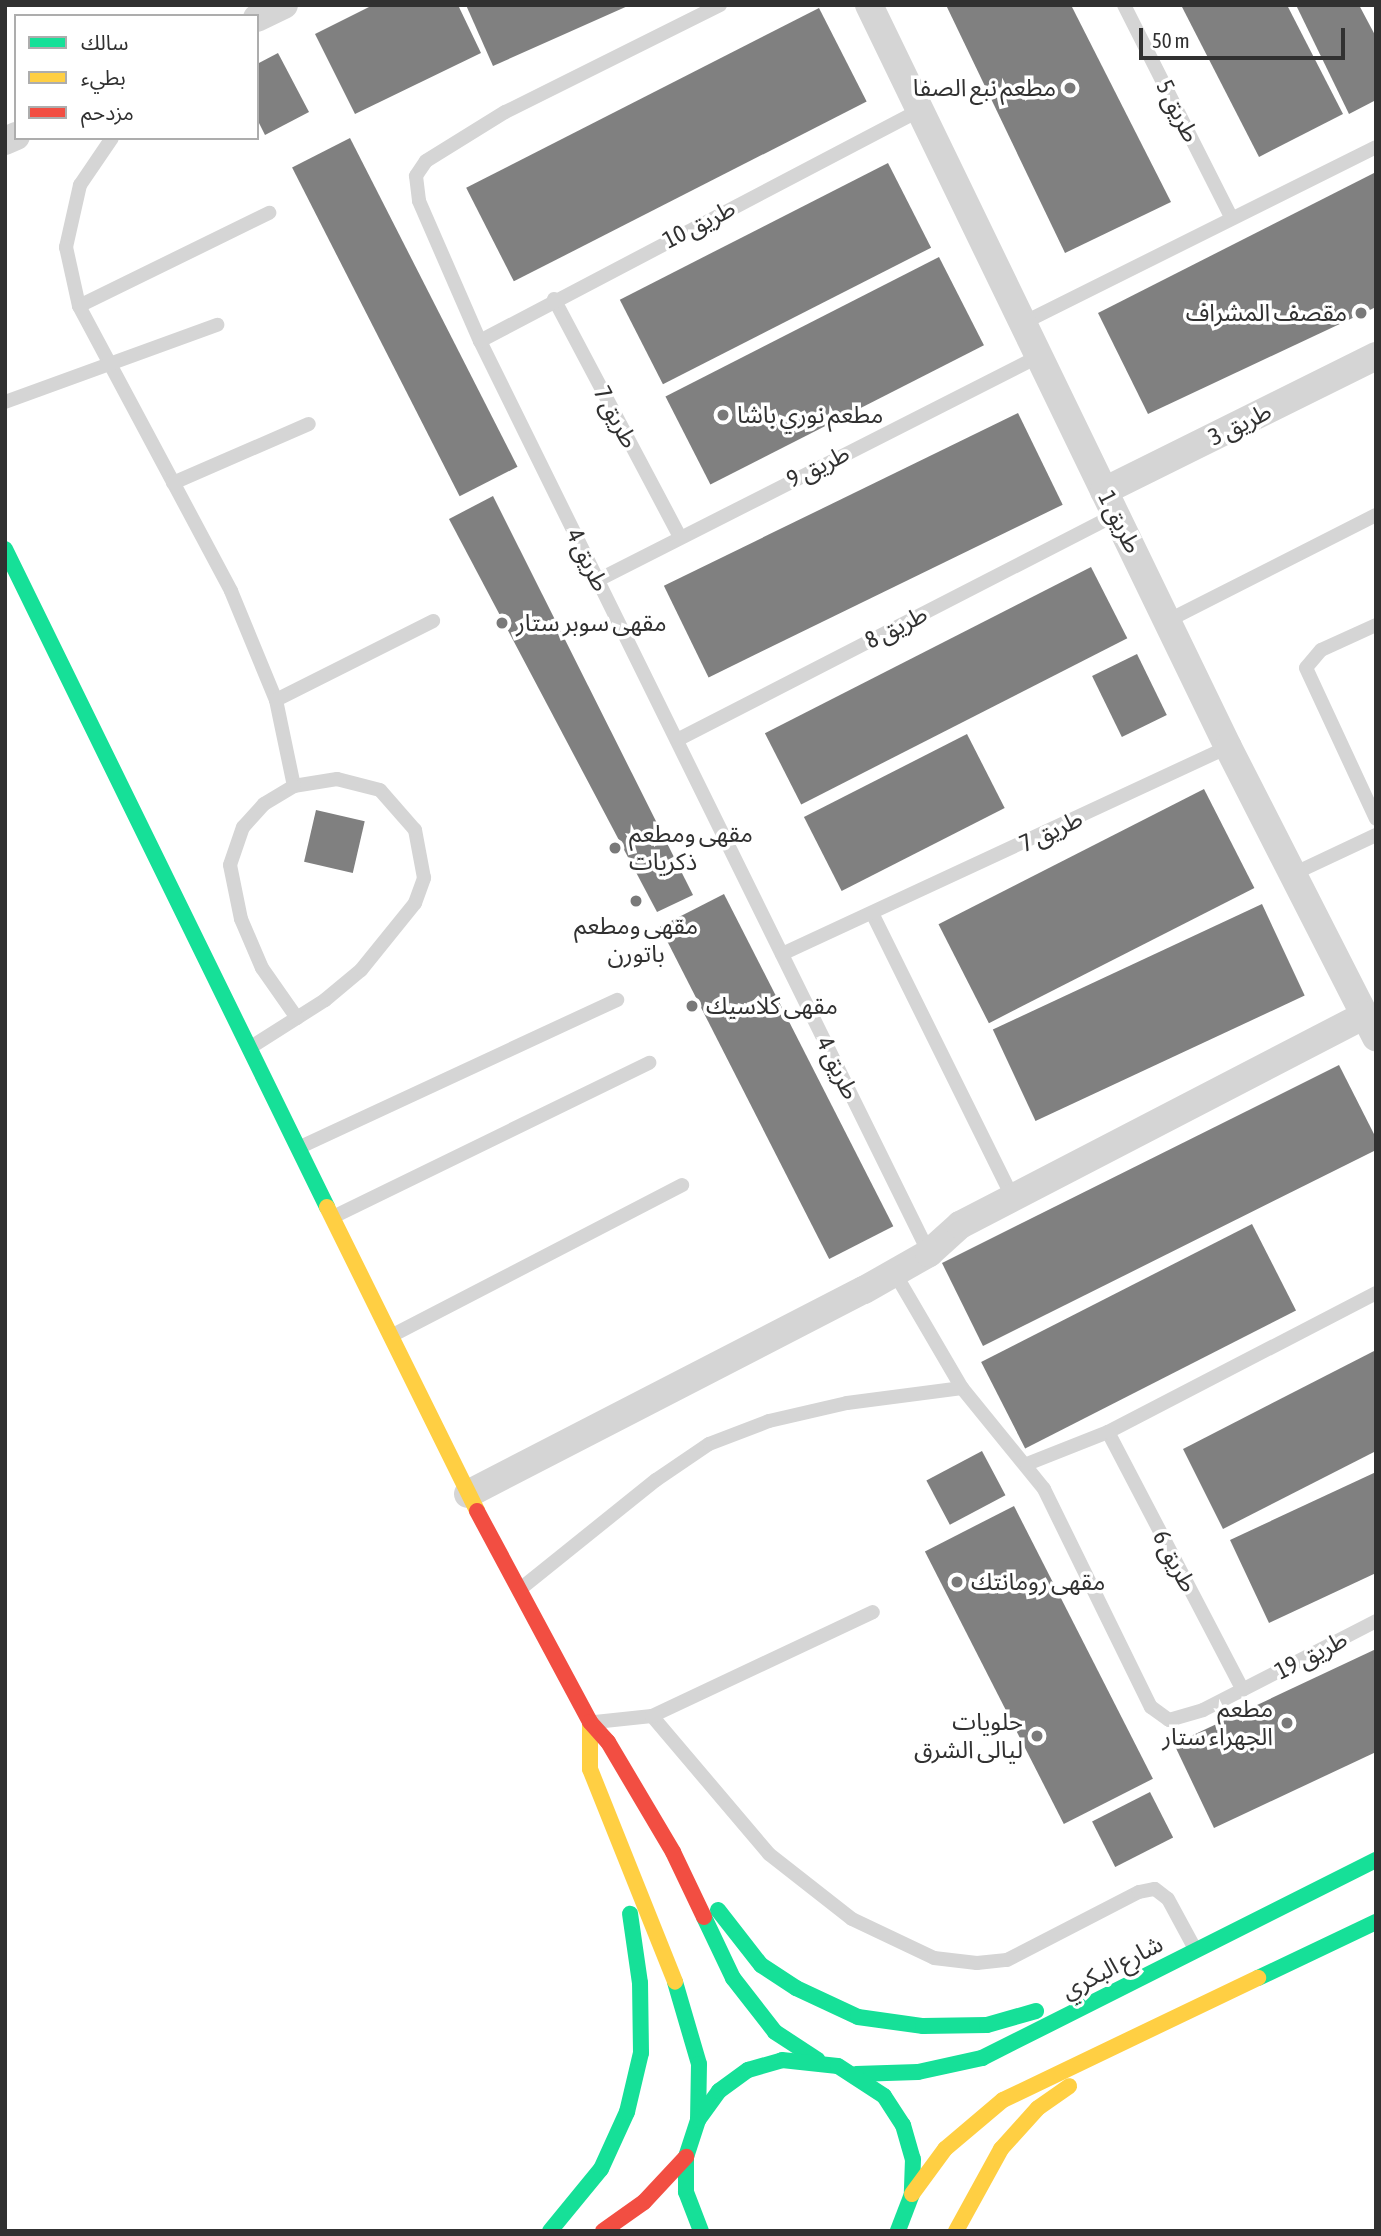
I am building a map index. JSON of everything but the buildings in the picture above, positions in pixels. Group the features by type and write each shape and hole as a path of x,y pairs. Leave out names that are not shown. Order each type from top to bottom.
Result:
{"main road":[{"path":"5,549 468,1494 590,1722 608,1742 673,1852 733,1978 775,2032 818,2060 856,2074 884,2096 903,2125 913,2159 912,2194 900,2230"},
{"path":"590,1722 590,1769 685,2008 699,2064 698,2120 686,2158 687,2192 701,2231"},
{"path":"550,2231 601,2169 627,2112 641,2053 640,1983 621,1846"},
{"path":"673,1852 761,1965 796,1988 858,2017 923,2025 987,2025 1122,1988"},
{"name":"شارع البكري","path":"856,2074 918,2072 982,2058 1376,1860"},
{"path":"912,2194 945,2149 1003,2100 1134,2040 1376,1922"},
{"path":"956,2231 1001,2148 1038,2108 1134,2040"},
{"path":"698,2120 719,2091 748,2070 782,2060 818,2060"},
{"path":"603,2231 644,2202 686,2158"}],"street":[{"name":"طريق 1","path":"869,5 1169,620 1228,747 1370,1026"},
{"name":"طريق 3","path":"1110,502 1376,356"},
{"path":"468,1494 864,1290 893,1270 929,1253 960,1225 1370,1026"}],"lane":[{"name":"طريق 4","path":"720,5 505,113 426,162 416,176 419,201 480,341 929,1253"},
{"name":"طريق 5","path":"1124,5 1231,217"},
{"name":"طريق 10","path":"480,341 554,299 920,110"},
{"path":"111,140 80,185 66,247 79,306 231,591 276,699 294,786"},
{"path":"1023,323 1376,147"},
{"path":"79,306 269,213"},
{"name":"طريق 7","path":"554,299 679,535"},
{"path":"5,402 110,367 216,325"},
{"name":"طريق 9","path":"598,580 679,535 1040,356"},
{"path":"173,483 309,424"},
{"name":"طريق 8","path":"677,740 1110,502"},
{"path":"1169,620 1376,515"},
{"path":"276,699 433,621"},
{"path":"1376,625 1321,650 1306,668 1376,819"},
{"name":"طريق 7","path":"782,954 873,915 1228,747"},
{"path":"248,1049 297,1018 361,970 415,903 424,878 415,830 380,790 337,779 294,786 264,804 243,827 230,865 246,931 262,968 297,1018"},
{"path":"1293,874 1376,835"},
{"path":"873,915 1013,1198"},
{"path":"297,1148 617,1000"},
{"path":"331,1218 649,1063"},
{"path":"390,1336 682,1185"},
{"name":"طريق 19","path":"893,1270 962,1388 1027,1464 1063,1524 1151,1707 1169,1720 1203,1710 1376,1622"},
{"path":"1027,1464 1108,1432 1376,1293"},
{"path":"519,1590 656,1480 709,1444 769,1422 848,1403 962,1388"},
{"name":"طريق 6","path":"1108,1432 1243,1690"},
{"path":"590,1722 652,1716 873,1612"},
{"path":"652,1716 769,1854 852,1919 934,1958 977,1963 1007,1959 1139,1892 1155,1889 1168,1899 1196,1951"}],"traffic: fast":[{"path":"5,549 327,1207"},
{"path":"856,2074 918,2072 982,2058 1376,1860"},
{"path":"718,1910 761,1965 796,1988 858,2017 923,2026 987,2025 1036,2011"},
{"path":"550,2231 601,2169 627,2112 641,2053 640,1983 630,1914"},
{"path":"704,1917 733,1978 775,2032 818,2060"},
{"path":"1258,1978 1376,1922"},
{"path":"675,1982 699,2064 698,2120"},
{"path":"701,2231 686,2192 686,2157 698,2120 719,2091 748,2070 782,2060 838,2066 884,2096 903,2125 913,2159 912,2194 898,2231"}],"traffic: slow":[{"path":"327,1207 477,1511"},
{"path":"590,1722 590,1769 675,1982"},
{"path":"912,2194 945,2149 1003,2100 1258,1978"},
{"path":"956,2231 1001,2149 1038,2108 1069,2086"}],"traffic: jam":[{"path":"477,1511 590,1722 608,1742 673,1852 704,1917"},
{"path":"603,2231 644,2202 686,2157"}],"place":[{"name":"مطعم نبع الصفا","path":"1070,88"},
{"name":"مقصف المشراف","path":"1361,313"},
{"name":"مطعم نوري باشا","path":"723,415"},
{"name":"مقهى سوبر ستار","path":"502,623"},
{"name":"مقهى ومطعم ذكريات","path":"615,848"},
{"name":"مقهى ومطعم باتورن","path":"636,901"},
{"name":"مقهى كلاسيك","path":"692,1006"},
{"name":"مقهى رومانتك","path":"957,1582"},
{"name":"مطعم الجهراء ستار","path":"1287,1723"},
{"name":"حلويات ليالى الشرق","path":"1037,1736"}]}
